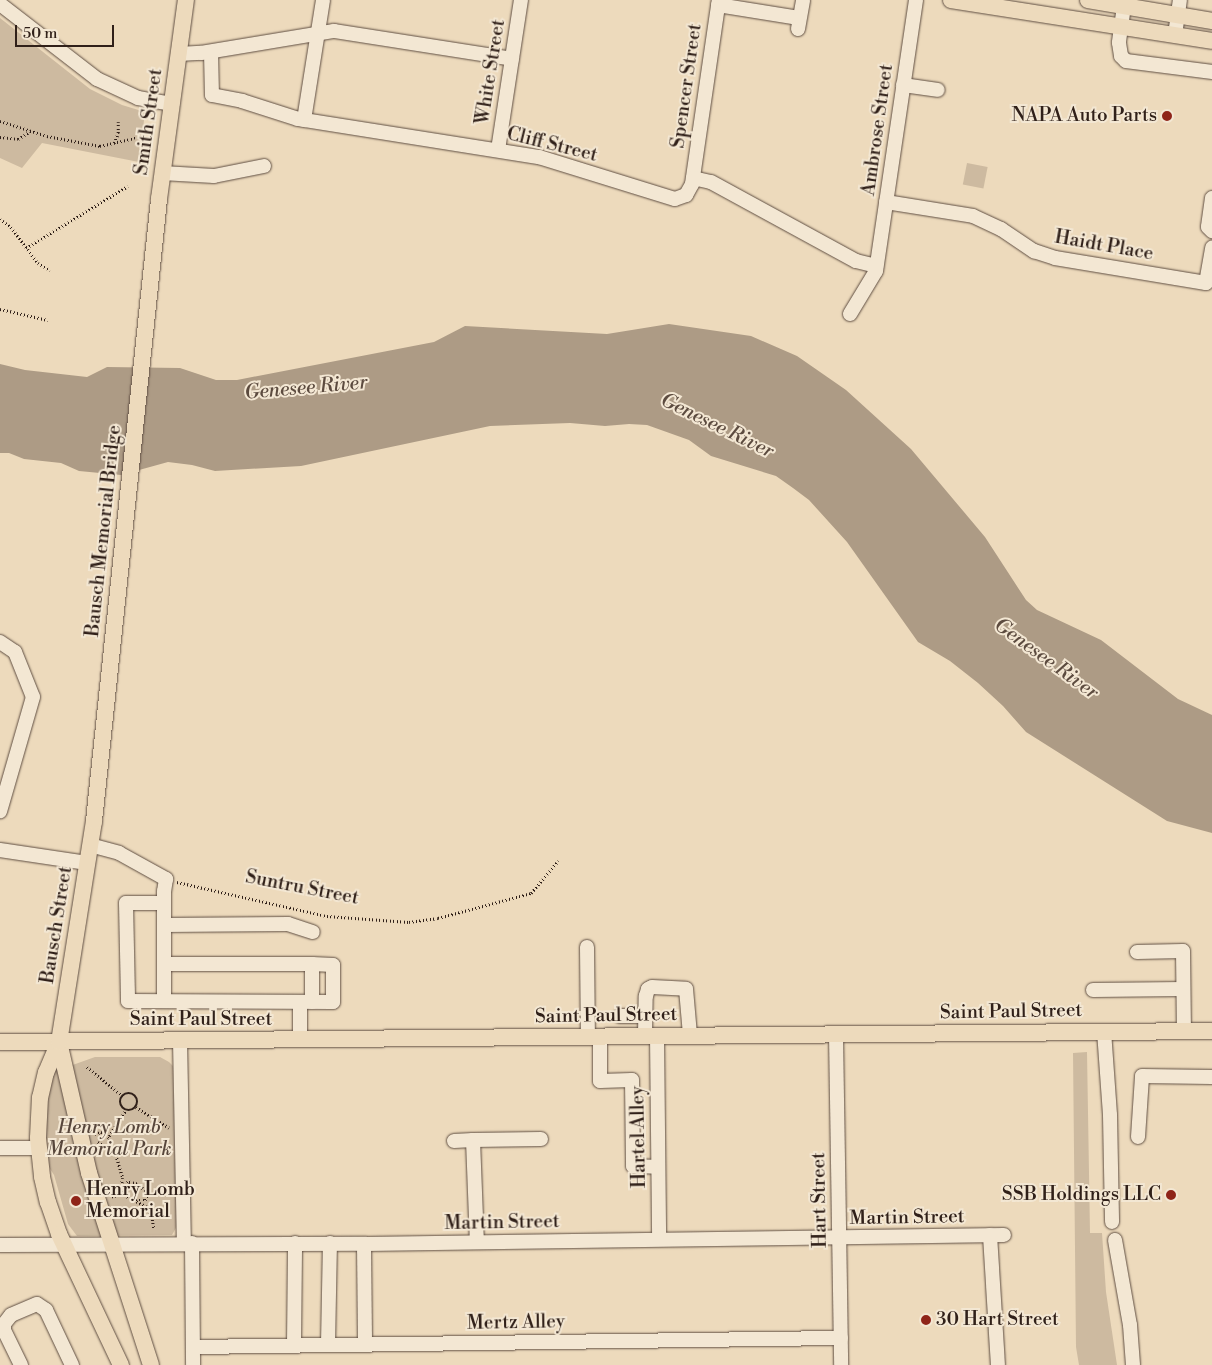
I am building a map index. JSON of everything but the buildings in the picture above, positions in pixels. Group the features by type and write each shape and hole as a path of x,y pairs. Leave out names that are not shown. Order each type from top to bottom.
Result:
{"main road":[{"name":"Smith Street","path":"154,250 162,173 186,0"},
{"path":"951,0 1212,41"},
{"path":"1088,0 1124,6 1179,8 1212,22"},
{"name":"Bausch Memorial Bridge","path":"95,815 154,250"},
{"name":"Bausch Street","path":"59,1042 95,815"},
{"name":"Saint Paul Street","path":"0,1042 1212,1030"},
{"path":"59,1042 51,1056 42,1089 39,1148 46,1196 64,1245 121,1365"},
{"path":"59,1042 83,1153 151,1365"}],"street":[{"path":"304,120 323,0"},
{"name":"White Street","path":"498,150 521,0"},
{"path":"718,3 799,24 803,0"},
{"name":"Ambrose Street","path":"850,314 872,279 876,266 916,0"},
{"name":"Spencer Street","path":"693,178 718,3"},
{"path":"0,4 97,79 138,98 172,104"},
{"path":"1124,6 1119,50 1126,60 1212,72"},
{"path":"1175,35 1179,8"},
{"path":"179,54 211,52 318,32 351,32 512,59"},
{"name":"Cliff Street","path":"211,52 212,95 242,101 304,120 498,150 555,161 667,198 675,199 686,195 693,178"},
{"path":"903,85 938,90"},
{"path":"162,173 214,176 264,166"},
{"path":"693,178 711,182 856,261 876,266"},
{"path":"1212,198 1208,227 1212,231"},
{"name":"Haidt Place","path":"886,202 973,216 1001,229 1034,251 1055,258 1206,283 1212,248"},
{"path":"0,642 15,652 33,697 0,811"},
{"path":"90,846 119,854 166,879 164,903 164,1001"},
{"path":"0,850 87,863"},
{"path":"164,903 126,903 128,1001 333,1002 333,965 164,964"},
{"path":"164,925 288,924 313,932"},
{"path":"587,947 594,1036 600,1081 632,1080 633,1166 658,1167"},
{"path":"1137,952 1183,951 1184,1030"},
{"path":"300,1040 312,964"},
{"name":"Hartel Alley","path":"659,1239 658,1167 651,1035 645,1016 648,989 652,987 682,987 687,993 690,1035"},
{"path":"1093,990 1183,989"},
{"path":"620,1016 645,1016"},
{"path":"1096,1031 1110,1115 1112,1222"},
{"name":"Hart Street","path":"836,1035 841,1365"},
{"path":"180,1040 193,1365"},
{"path":"1138,1137 1142,1076 1212,1077"},
{"path":"454,1140 541,1139"},
{"path":"473,1140 477,1242"},
{"path":"0,1148 39,1148"},
{"path":"990,1235 998,1365"},
{"name":"Martin Street","path":"0,1245 330,1242 364,1244 1004,1235"},
{"path":"1115,1240 1130,1324 1133,1365"},
{"path":"328,1345 330,1242"},
{"path":"294,1345 295,1243"},
{"path":"364,1244 365,1344"},
{"path":"21,1365 4,1330 4,1324 11,1315 37,1304 46,1310 72,1365"},
{"name":"Mertz Alley","path":"193,1347 841,1338"}],"path":[{"path":"0,121 31,131 100,146 146,138"},
{"path":"114,143 118,133 118,122"},
{"path":"0,137 18,139 31,131"},
{"path":"26,248 128,186"},
{"path":"0,219 14,231 38,263 50,270"},
{"path":"0,309 48,320"},
{"name":"Suntru Street","path":"166,879 318,915 410,922 438,918 531,893 558,861"},
{"path":"88,1067 123,1096"},
{"path":"123,1096 128,1094 135,1096 138,1100 136,1107 126,1110"},
{"path":"123,1096 121,1104 126,1110"},
{"path":"136,1107 169,1128"},
{"path":"126,1110 111,1132 109,1145 122,1173 148,1193 147,1199 154,1228"},
{"path":"109,1145 101,1145 94,1137 98,1132 106,1134 111,1132"},
{"path":"106,1134 109,1138"},
{"path":"122,1173 122,1187 127,1197"},
{"path":"116,1196 122,1187 128,1182 132,1182"},
{"path":"108,1194 112,1197 127,1197 143,1202 147,1199"},
{"path":"136,1200 150,1210"}],"green space":[{"path":"0,18 90,89 122,105 145,112 139,162 42,143 22,168 0,158"},
{"path":"967,163 988,167 983,189 963,185"},
{"path":"1087,1052 1090,1233 1102,1233 1106,1292 1117,1365 1079,1365 1076,1347 1073,1053"},
{"name":"Henry Lomb Memorial Park","path":"95,1057 160,1057 173,1066 177,1226 172,1235 77,1236 68,1224 54,1175 47,1164 44,1120 53,1072"}],"water":[{"name":"Genesee River","path":"669,324 751,336 797,356 846,390 911,449 985,537 1026,600 1037,610 1101,640 1178,699 1212,715 1212,833 1167,821 1026,732 1003,706 978,683 950,661 918,642 847,542 809,500 793,488 776,476 711,456 689,440 647,425 605,426 570,423 490,426 301,466 215,471 192,465 168,462 121,475 79,471 61,463 24,459 9,453 0,453 0,364 25,370 87,377 107,367 180,368 216,380 237,380 434,342 465,326 607,334"}],"place":[{"name":"NAPA Auto Parts","path":"1167,116"},
{"name":"SSB Holdings LLC","path":"1171,1195"},
{"name":"Henry Lomb Memorial","path":"76,1201"},
{"name":"30 Hart Street","path":"926,1320"}]}
